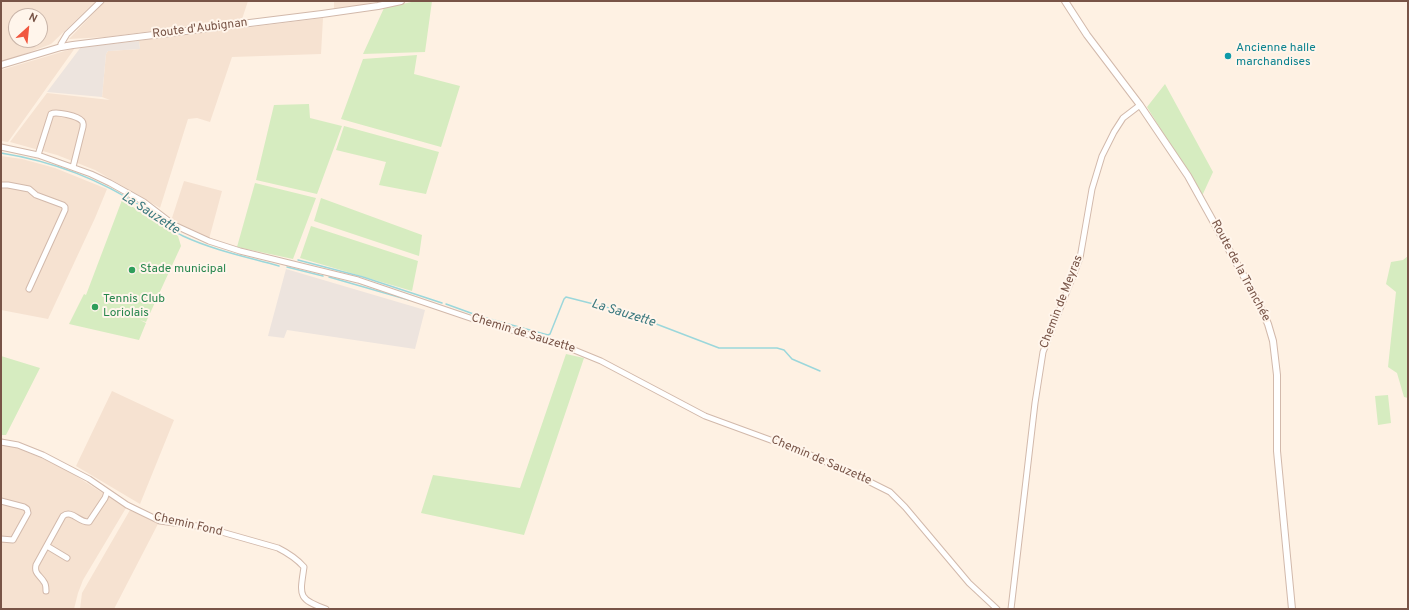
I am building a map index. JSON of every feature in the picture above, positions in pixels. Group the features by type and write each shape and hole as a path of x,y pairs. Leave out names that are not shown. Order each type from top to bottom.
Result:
{"street":[{"path":"61,47 62,39 101,1"},
{"name":"Route d'Aubignan","path":"1,65 61,47 322,14 401,1"},
{"name":"Route de la Tranchée","path":"1065,1 1087,35 1140,105 1188,176 1254,293 1268,324 1273,341 1277,375 1277,452 1292,609"},
{"name":"Chemin de Meyras","path":"1011,609 1035,403 1043,352 1080,258 1092,189 1102,156 1123,118 1140,105"},
{"path":"38,155 50,114 58,112 81,120 83,123 73,167"},
{"name":"Chemin de Sauzette","path":"1,147 38,155 73,167 110,183 144,202 174,225 209,241 240,251 358,280 473,319 557,343 602,362 705,416 806,453 882,488 890,492 905,507 969,583 997,609"},
{"path":"1,185 8,184 29,189 36,195 65,207 65,210 28,289"},
{"name":"Chemin Fond","path":"1,442 18,445 43,455 89,479 127,505 160,521 204,527 278,548 289,553 304,567 301,588 302,596 307,601 326,609"},
{"path":"46,591 44,581 36,574 35,570 65,514 70,514 84,522 89,522 107,492"},
{"path":"1,501 24,507 27,509 28,513 13,540 1,539"},
{"path":"47,546 67,558"}],"shaded area":[{"path":"1,1 96,1 48,45 48,8 8,8 8,48 40,48 1,63"},
{"path":"105,1 248,1 242,19 106,37 69,39"},
{"path":"334,1 378,1 334,10"},
{"path":"323,18 321,54 232,57 210,122 197,118 188,119 160,208 95,170 57,155 10,142 47,93 110,100 102,97 106,54 108,51 140,49 139,41 166,36"},
{"path":"139,41 140,49 108,51 106,54 102,97 47,92 81,47"},
{"path":"75,48 8,142 1,141 1,70"},
{"path":"1,156 22,159 55,168 107,189 48,319 1,310"},
{"path":"184,181 222,191 209,239 189,231 171,221"},
{"path":"286,269 425,310 415,349 287,330 284,338 268,336"},
{"path":"112,391 174,420 140,504 76,466"},
{"path":"1,445 13,446 62,467 101,492 109,495 126,508 83,580 74,609 1,609"},
{"path":"130,510 159,522 114,609 80,609 82,593"}],"green space":[{"path":"416,1 432,1 425,52 363,54 384,8"},
{"path":"417,55 414,74 460,86 441,147 341,119 363,59"},
{"path":"1165,84 1213,172 1202,196 1147,107"},
{"path":"309,104 310,118 342,126 317,194 256,180 274,105"},
{"path":"344,126 439,152 426,194 379,185 386,162 336,150"},
{"path":"255,183 316,198 293,259 237,247"},
{"path":"321,198 422,235 419,256 314,221"},
{"name":"Stade municipal","path":"122,200 178,236 181,246 146,322 140,320 146,323 139,340 69,324 84,294 86,295"},
{"path":"311,226 418,261 412,291 300,258"},
{"path":"1408,256 1408,398 1404,397 1397,373 1388,367 1396,292 1386,284 1391,262 1403,260"},
{"path":"566,354 584,358 524,535 421,513 433,475 520,488"},
{"path":"1,356 40,368 6,435 1,435"},
{"path":"1388,395 1391,423 1378,425 1375,396"}],"waterway":[{"name":"La Sauzette","path":"1,153 39,161 76,173 128,198 183,236 218,249 279,266"},
{"path":"298,260 363,277 442,303"},
{"name":"La Sauzette","path":"287,267 323,276"},
{"name":"La Sauzette","path":"329,277 409,300"},
{"name":"La Sauzette","path":"446,304 479,316 548,335 550,334 566,297 625,312 719,348 777,348 784,350 792,359 820,371"}],"place":[{"name":"Ancienne halle marchandises","path":"1228,56"},
{"name":"Stade municipal","path":"132,270"},
{"name":"Tennis Club Loriolais","path":"95,307"}]}
